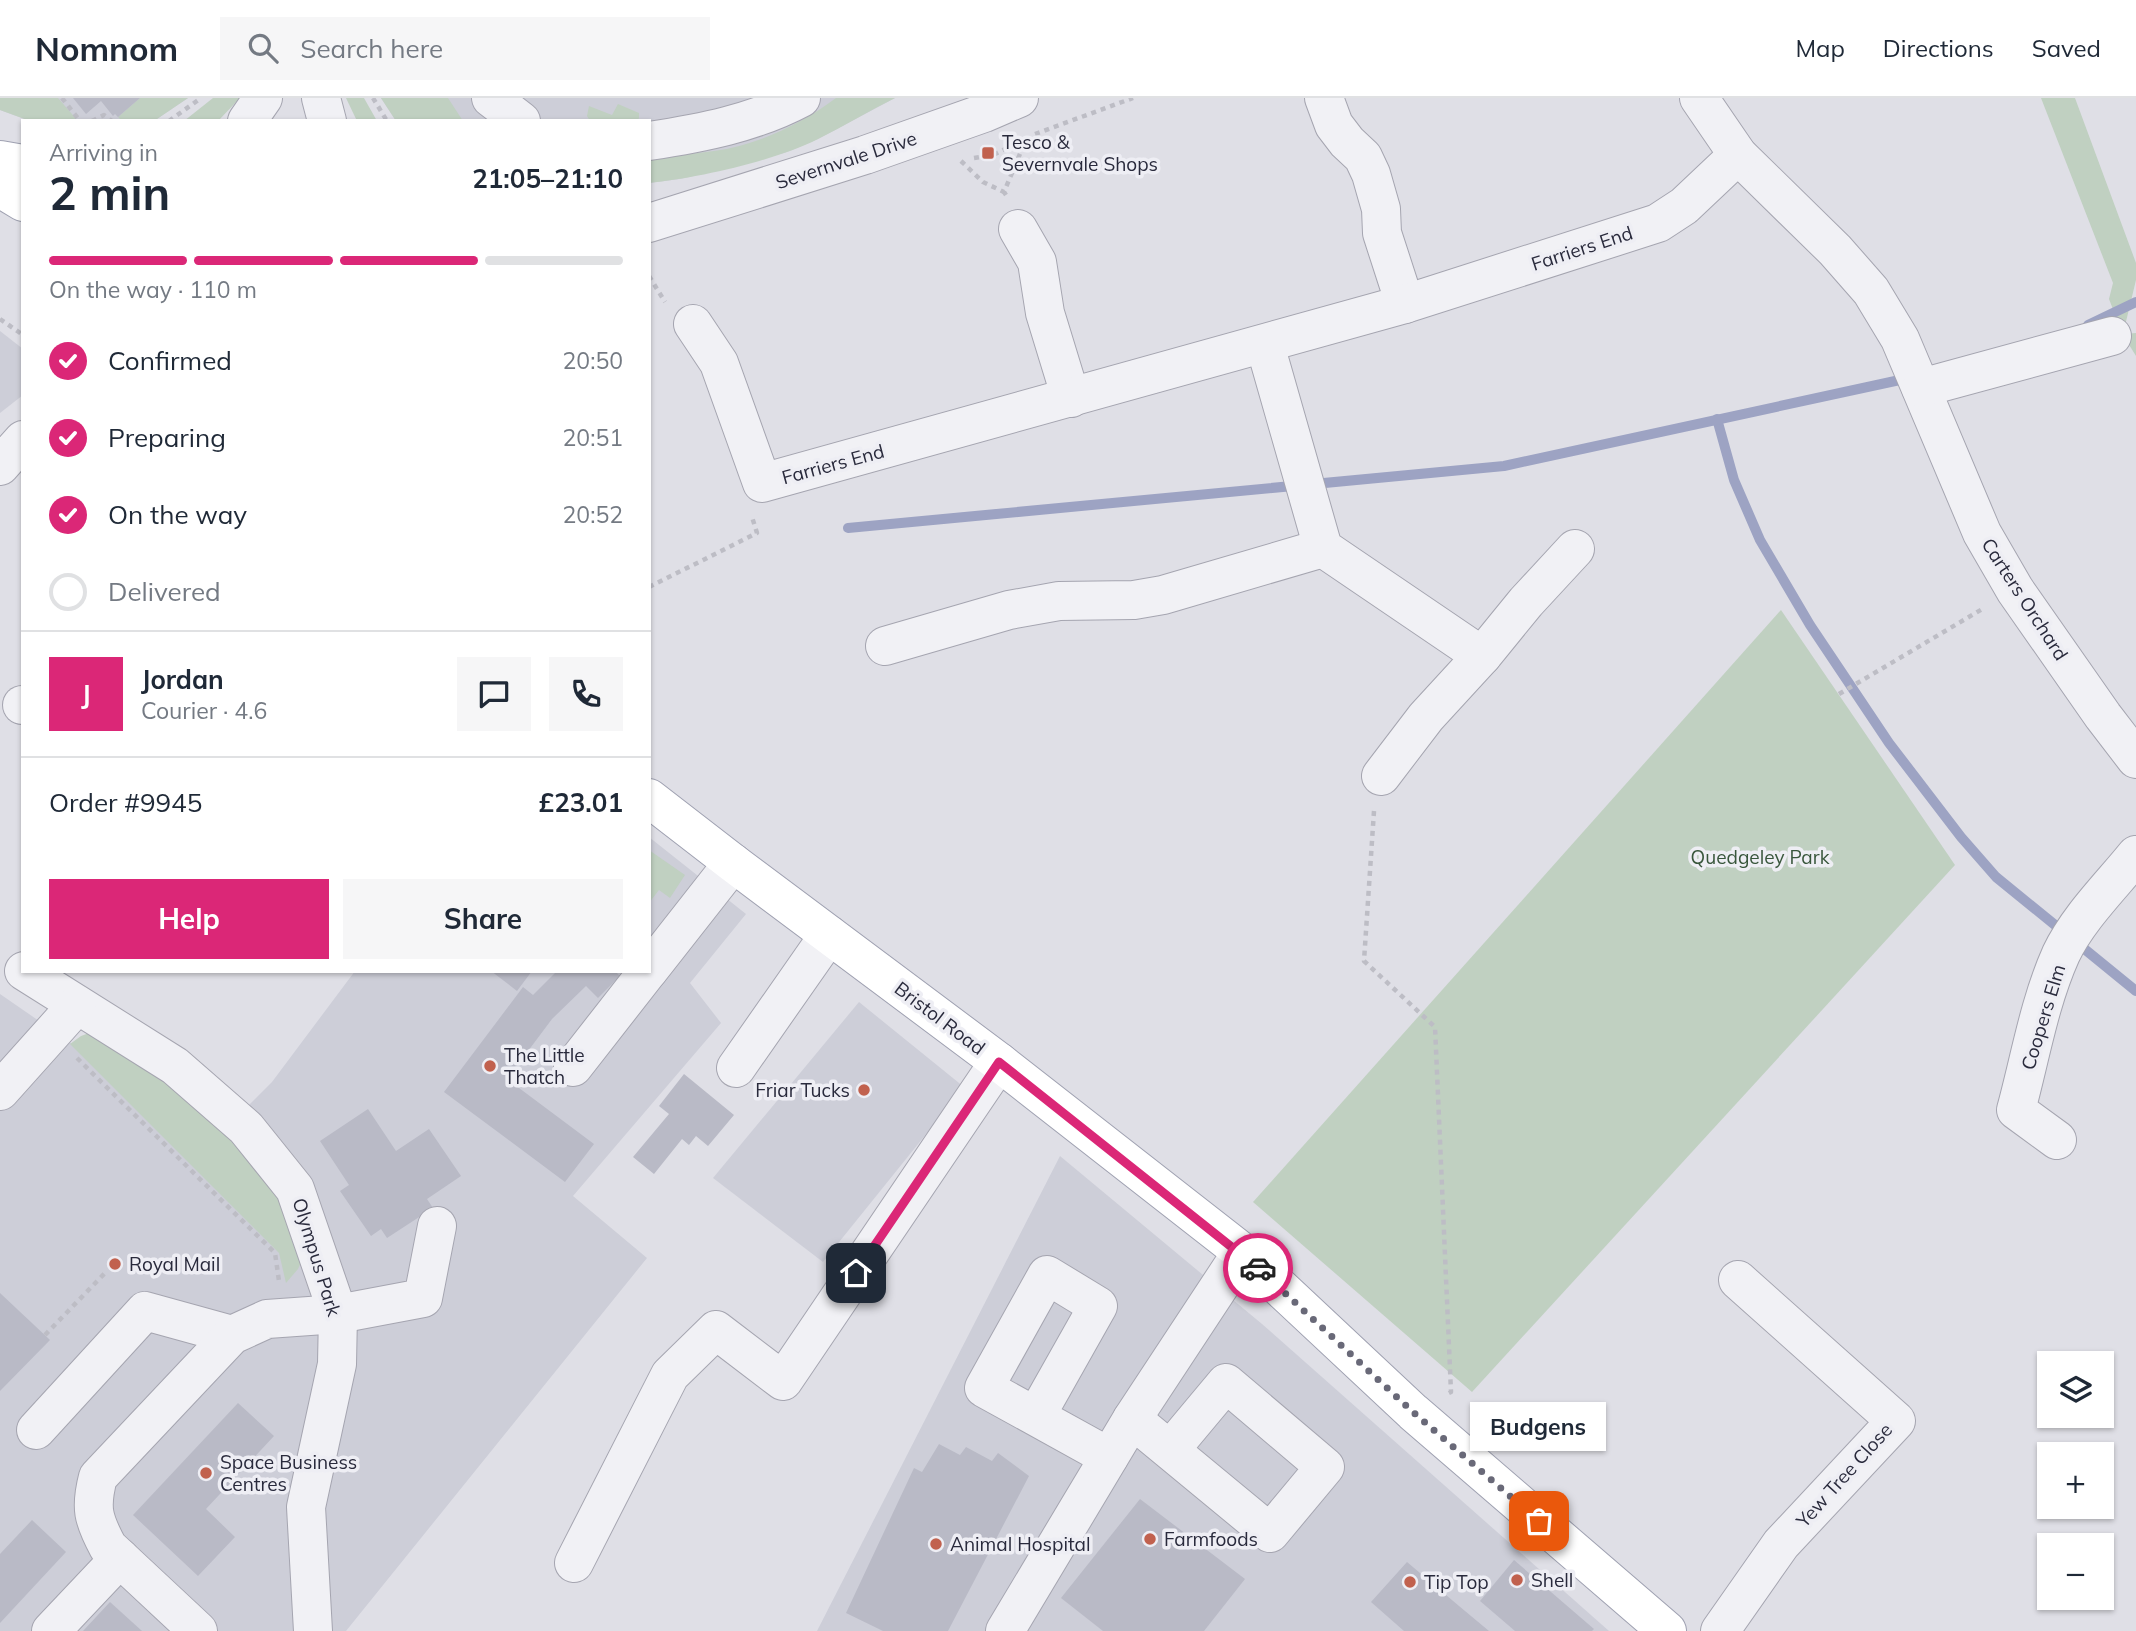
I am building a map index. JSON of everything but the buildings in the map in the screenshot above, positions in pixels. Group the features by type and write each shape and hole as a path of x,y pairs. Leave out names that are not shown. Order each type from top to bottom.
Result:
{"main road":[{"path":"0,160 21,163"},
{"path":"0,188 21,201"},
{"name":"Bristol Road","path":"651,800 999,1062 1242,1252 1413,1412 1665,1630"}],"street":[{"path":"248,119 263,98"},
{"path":"321,98 326,119"},
{"path":"491,98 518,119"},
{"path":"651,141 757,118 802,98"},
{"name":"Severnvale Drive","path":"656,218 865,155 1019,98"},
{"path":"1324,98 1335,125 1347,142 1363,157 1371,174 1381,209 1382,233 1405,304"},
{"name":"Carters Orchard","path":"1699,98 1738,155 1835,250 1871,291 1900,339 1982,533 2015,590 2136,759"},
{"name":"Farriers End","path":"693,324 719,363 762,483 1265,345 1405,304 1658,223 1684,206 1738,155"},
{"path":"1017,229 1037,262 1045,313 1071,398"},
{"path":"1921,388 2112,336"},
{"path":"1265,345 1323,548 1482,656"},
{"path":"885,646 1009,610 1059,601 1134,600 1163,595 1323,548"},
{"path":"1381,776 1426,716 1575,549"},
{"name":"Coopers Elm","path":"2057,1140 2016,1110 2046,994 2072,938 2136,855"},
{"path":"651,968 733,863"},
{"path":"736,1068 829,935"},
{"name":"Olympus Park","path":"0,956 21,970"},
{"name":"Olympus Park","path":"26,973 175,1066 246,1128 295,1189 338,1314 337,1364 306,1507 313,1631"},
{"path":"573,1067 647,973"},
{"path":"0,1091 77,1005"},
{"path":"574,1563 670,1375 716,1330 783,1381 999,1062"},
{"path":"198,1631 108,1547 99,1530 92,1503 98,1477 232,1335 267,1319 338,1314 423,1298 437,1226"},
{"path":"1005,1631 1132,1419 1242,1252"},
{"name":"Yew Tree Close","path":"1720,1631 1781,1544 1896,1422 1738,1280"},
{"path":"36,1430 145,1311 232,1335"},
{"path":"1132,1419 1270,1533 1325,1468 1226,1383 1170,1450"},
{"path":"1036,1416 1110,1457"},
{"path":"51,1631 120,1558"}],"path":[{"path":"62,98 80,119"},
{"path":"172,119 201,98"},
{"path":"373,98 386,119"},
{"path":"1017,229 1004,192 1027,138"},
{"path":"961,161 983,182 1004,192"},
{"path":"0,319 21,334"},
{"path":"651,586 757,533 751,513"},
{"path":"1839,694 2015,590"},
{"path":"1373,816 1364,961 1435,1027 1451,1392 1413,1412"},
{"path":"52,1033 275,1253 284,1318"},
{"path":"45,1335 105,1273"}],"shaded area":[{"path":"0,98 188,98 157,119 25,119 0,110"},
{"path":"381,98 895,98 818,139 787,152 734,167 651,183 651,119 395,119"},
{"path":"0,331 21,347 21,397 0,413"},
{"path":"651,839 746,914 690,983 721,1023 573,1196 647,1258 346,1631 0,1631 0,994 213,1141 272,1082 354,973 651,973"},
{"path":"859,1002 964,1087 823,1262 713,1178"},
{"path":"1060,1156 1262,1324 1609,1631 817,1631"}],"green space":[{"path":"0,98 58,98 76,119 25,119 0,110"},
{"path":"140,98 188,98 157,119 118,117"},
{"path":"213,98 240,98 220,119 187,119"},
{"path":"346,98 364,98 376,119 356,119"},
{"path":"381,98 448,98 462,119 395,119"},
{"path":"836,98 895,98 818,139 780,154 712,173 651,183 651,159 747,144 794,125"},
{"path":"2041,98 2075,98 2136,263 2136,280 2123,334 2136,333 2136,356 2123,335 2109,299 2113,283"},
{"path":"618,104 639,113 639,118 589,119 587,116 589,106 612,115"},
{"name":"Quedgeley Park","path":"1781,610 1955,865 1472,1392 1253,1202"},
{"path":"651,851 685,875 670,898 659,890 651,900"},
{"path":"100,1029 265,1164 304,1256 298,1269 286,1283 279,1253 70,1044 81,1036"}],"waterway":[{"path":"2088,325 2136,302"},
{"path":"848,528 1504,466 1909,378"},
{"path":"1717,419 1734,480 1760,540 1810,625 1889,743 1961,837 1996,877 2136,991"}],"way so far":[{"path":"1258,1268 1413,1412 1539,1521"}],"place":[{"name":"Tesco & Severnvale Shops","path":"988,153"},
{"name":"The Little Thatch","path":"490,1066"},
{"name":"Friar Tucks","path":"864,1090"},
{"name":"Royal Mail","path":"115,1264"},
{"name":"Space Business Centres","path":"206,1473"},
{"name":"Budgens","path":"1539,1521"},
{"name":"Farmfoods","path":"1150,1539"},
{"name":"Animal Hospital","path":"936,1544"},
{"name":"Shell","path":"1517,1580"},
{"name":"Tip Top","path":"1410,1582"}],"route":[{"path":"856,1273 999,1062 1242,1252 1258,1268"}]}
